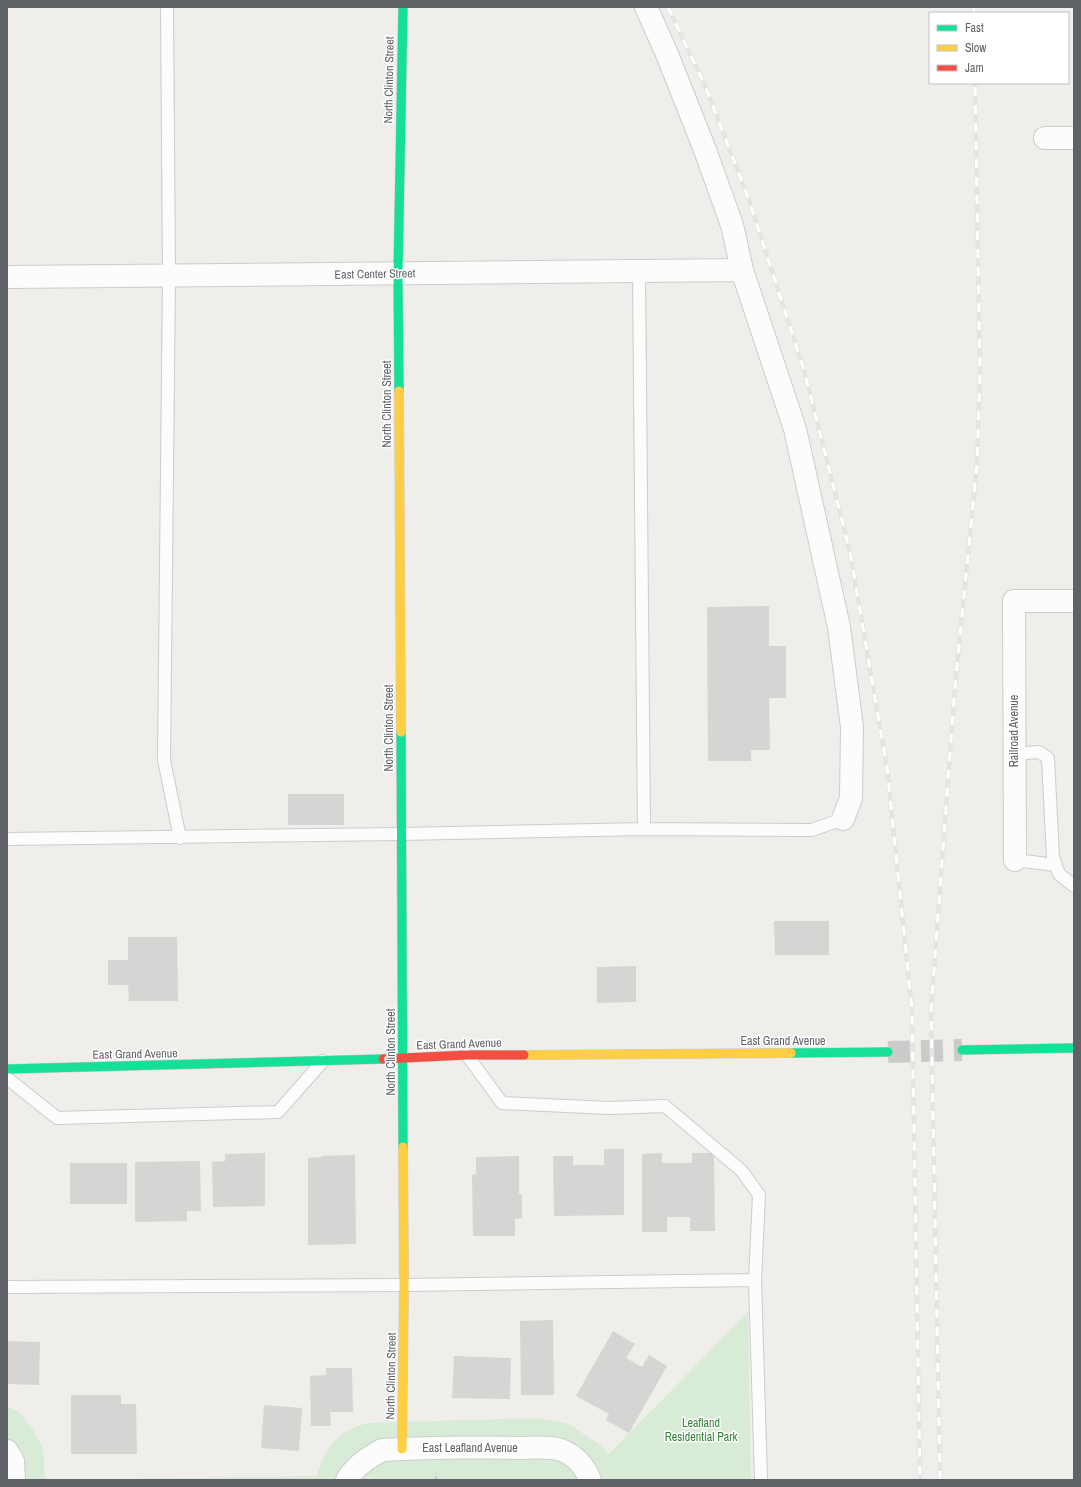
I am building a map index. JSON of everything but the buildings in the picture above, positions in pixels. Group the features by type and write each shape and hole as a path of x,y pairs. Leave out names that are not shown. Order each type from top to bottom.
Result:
{"street":[{"name":"North Clinton Street","path":"402,1449 404,1285 398,274 403,7"},
{"path":"646,7 667,54 705,150 732,225 742,270 795,429 839,627 852,727 851,798 843,819"},
{"path":"1045,138 1074,138"},
{"name":"East Center Street","path":"7,277 742,270"},
{"name":"Railroad Avenue","path":"1015,860 1014,601 1074,601"},
{"path":"962,1050 1074,1048"},
{"name":"East Grand Avenue","path":"7,1069 402,1059 468,1055 888,1052"},
{"name":"East Leafland Avenue","path":"347,1480 353,1470 366,1459 382,1450 501,1447 546,1448 561,1450 577,1460 587,1472 590,1480"},
{"path":"7,1452 13,1461 14,1480"}],"lane":[{"path":"167,7 169,276 164,760 180,838"},
{"path":"639,272 644,829"},
{"path":"1014,754 1039,752 1048,758 1054,857 1059,874 1074,886"},
{"path":"7,840 644,829 812,830 843,819"},
{"path":"1015,860 1056,865"},
{"path":"468,1055 502,1103 609,1108 665,1106 742,1171 759,1195 755,1280 761,1480"},
{"path":"7,1078 57,1118 278,1112 323,1061"},
{"path":"7,1287 404,1285 755,1280"}],"green space":[{"name":"Leafland Residential Park","path":"748,1312 751,1480 69,1480 317,1476 324,1457 335,1441 350,1430 369,1423 539,1418 569,1424 600,1445 609,1454"},
{"path":"7,1407 18,1411 34,1431 43,1449 45,1480 7,1480"}],"tunnel":[{"path":"888,1052 962,1050"}],"railway":[{"path":"668,7 706,88 748,197 804,370 850,552 887,768 912,1010 920,1480"},
{"path":"974,7 974,12"},
{"path":"940,1480 931,1011 955,686 977,464 980,374 975,84"}],"traffic: fast":[{"path":"399,391 398,274 403,7"},
{"path":"401,732 403,1147"},
{"path":"962,1050 1074,1048"},
{"path":"791,1053 888,1052"},
{"path":"7,1069 383,1059"}],"traffic: slow":[{"path":"399,391 401,732"},
{"path":"524,1055 791,1053"},
{"path":"402,1449 404,1285 403,1147"}],"traffic: jam":[{"path":"383,1059 467,1055 524,1055"}]}
